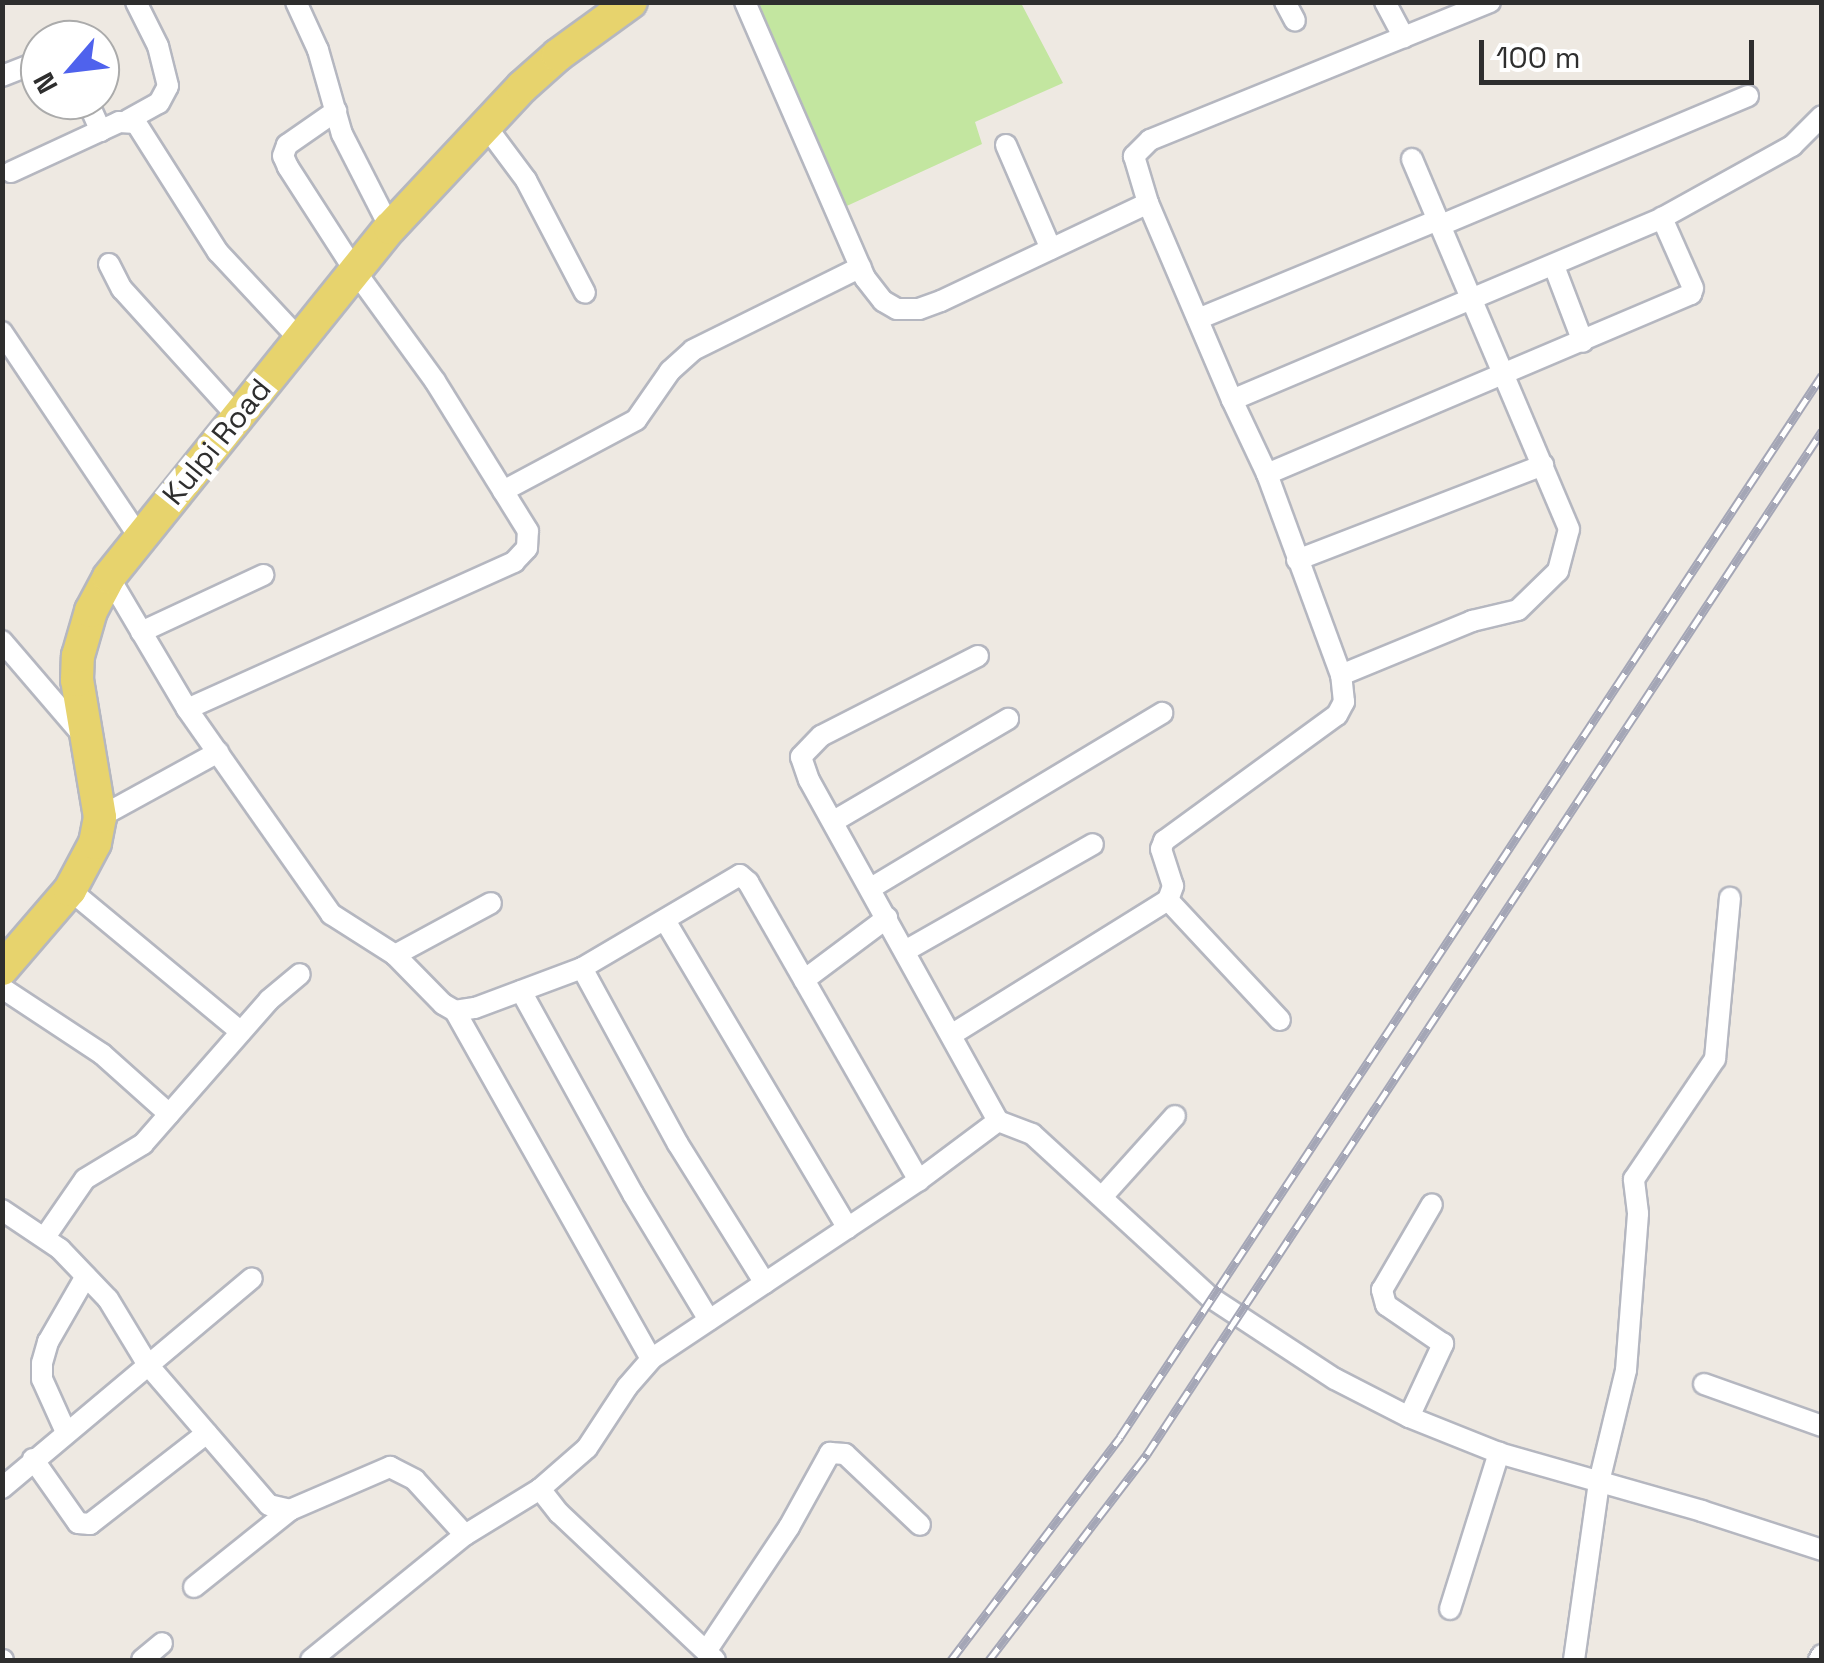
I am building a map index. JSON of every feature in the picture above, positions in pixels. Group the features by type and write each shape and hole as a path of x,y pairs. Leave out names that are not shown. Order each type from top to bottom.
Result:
{"main road":[{"name":"Kulpi Road","path":"2,970 70,890 95,843 100,817 77,680 78,656 90,612 109,578 390,228 558,55 630,2"}],"street":[{"path":"11,172 128,120 159,102 168,86 158,46 136,2"},
{"path":"296,2 318,50 342,134 390,228"},
{"path":"745,2 861,267 883,301 896,308 919,309 1148,203"},
{"path":"1385,2 1404,37"},
{"path":"951,1035 1168,900 1172,886 1162,849 1164,840 1337,714 1344,702 1341,675 1267,474 1148,203 1134,156 1140,147 1490,2"},
{"path":"1198,319 1748,96"},
{"path":"187,709 514,562 527,548 528,531 435,381 355,271 283,156 287,145 336,112"},
{"path":"1232,400 1662,218 1792,146 1822,116"},
{"path":"96,120 101,130"},
{"path":"128,120 142,129 203,232 230,268 299,340"},
{"path":"485,126 526,180 586,293"},
{"path":"1006,146 1051,250"},
{"path":"1341,675 1472,621 1518,610 1554,576 1569,529 1412,159"},
{"path":"1267,474 1693,292 1662,218"},
{"path":"109,264 122,289 238,416"},
{"path":"1554,266 1583,342"},
{"path":"503,491 636,420 670,371 693,350 861,267"},
{"path":"2,332 140,538"},
{"path":"1297,560 1543,465"},
{"path":"142,632 263,575"},
{"path":"109,578 187,709 331,914 395,955 455,1010 652,1359"},
{"path":"2,642 89,744"},
{"path":"978,656 805,748 803,767 998,1121 1032,1134 1236,1316 1336,1379 1409,1416 1499,1453 1822,1550"},
{"path":"871,888 1162,714"},
{"path":"834,822 1008,718"},
{"path":"100,817 218,752"},
{"path":"905,952 1093,844"},
{"path":"455,1010 582,968 740,876 919,1180"},
{"path":"70,890 241,1032"},
{"path":"1574,1660 1598,1482 1626,1370 1638,1213 1634,1180 1716,1059 1730,898"},
{"path":"1168,900 1280,1020"},
{"path":"395,955 490,904"},
{"path":"804,980 887,918"},
{"path":"666,922 848,1228"},
{"path":"582,968 678,1144 765,1283"},
{"path":"45,1236 85,1179 143,1144 241,1032 300,974"},
{"path":"2,988 102,1054 169,1114"},
{"path":"521,991 623,1177 709,1320"},
{"path":"1102,1197 1174,1116"},
{"path":"311,1660 334,1654 465,1535 540,1489 587,1448 637,1372 652,1359 919,1180 998,1121"},
{"path":"1409,1416 1444,1344 1386,1305 1382,1290 1432,1204"},
{"path":"2,1210 45,1236 86,1276 108,1299 148,1365 261,1498 290,1510"},
{"path":"66,1430 42,1379 42,1362 48,1342 86,1276"},
{"path":"2,1488 66,1430 252,1278"},
{"path":"1704,1384 1822,1426"},
{"path":"33,1459 78,1522 90,1524 208,1433"},
{"path":"540,1489 659,1609 711,1655 830,1453 845,1454 920,1525"},
{"path":"1450,1608 1499,1453"},
{"path":"194,1587 290,1510 390,1467 415,1480 465,1535"},
{"path":"142,1660 162,1644"}],"green space":[{"path":"750,3 1021,3 1063,83 975,122 982,144 838,210"}],"railway":[{"path":"951,1660 1120,1437 1822,375"},
{"path":"989,1660 1147,1454 1822,431"}]}
